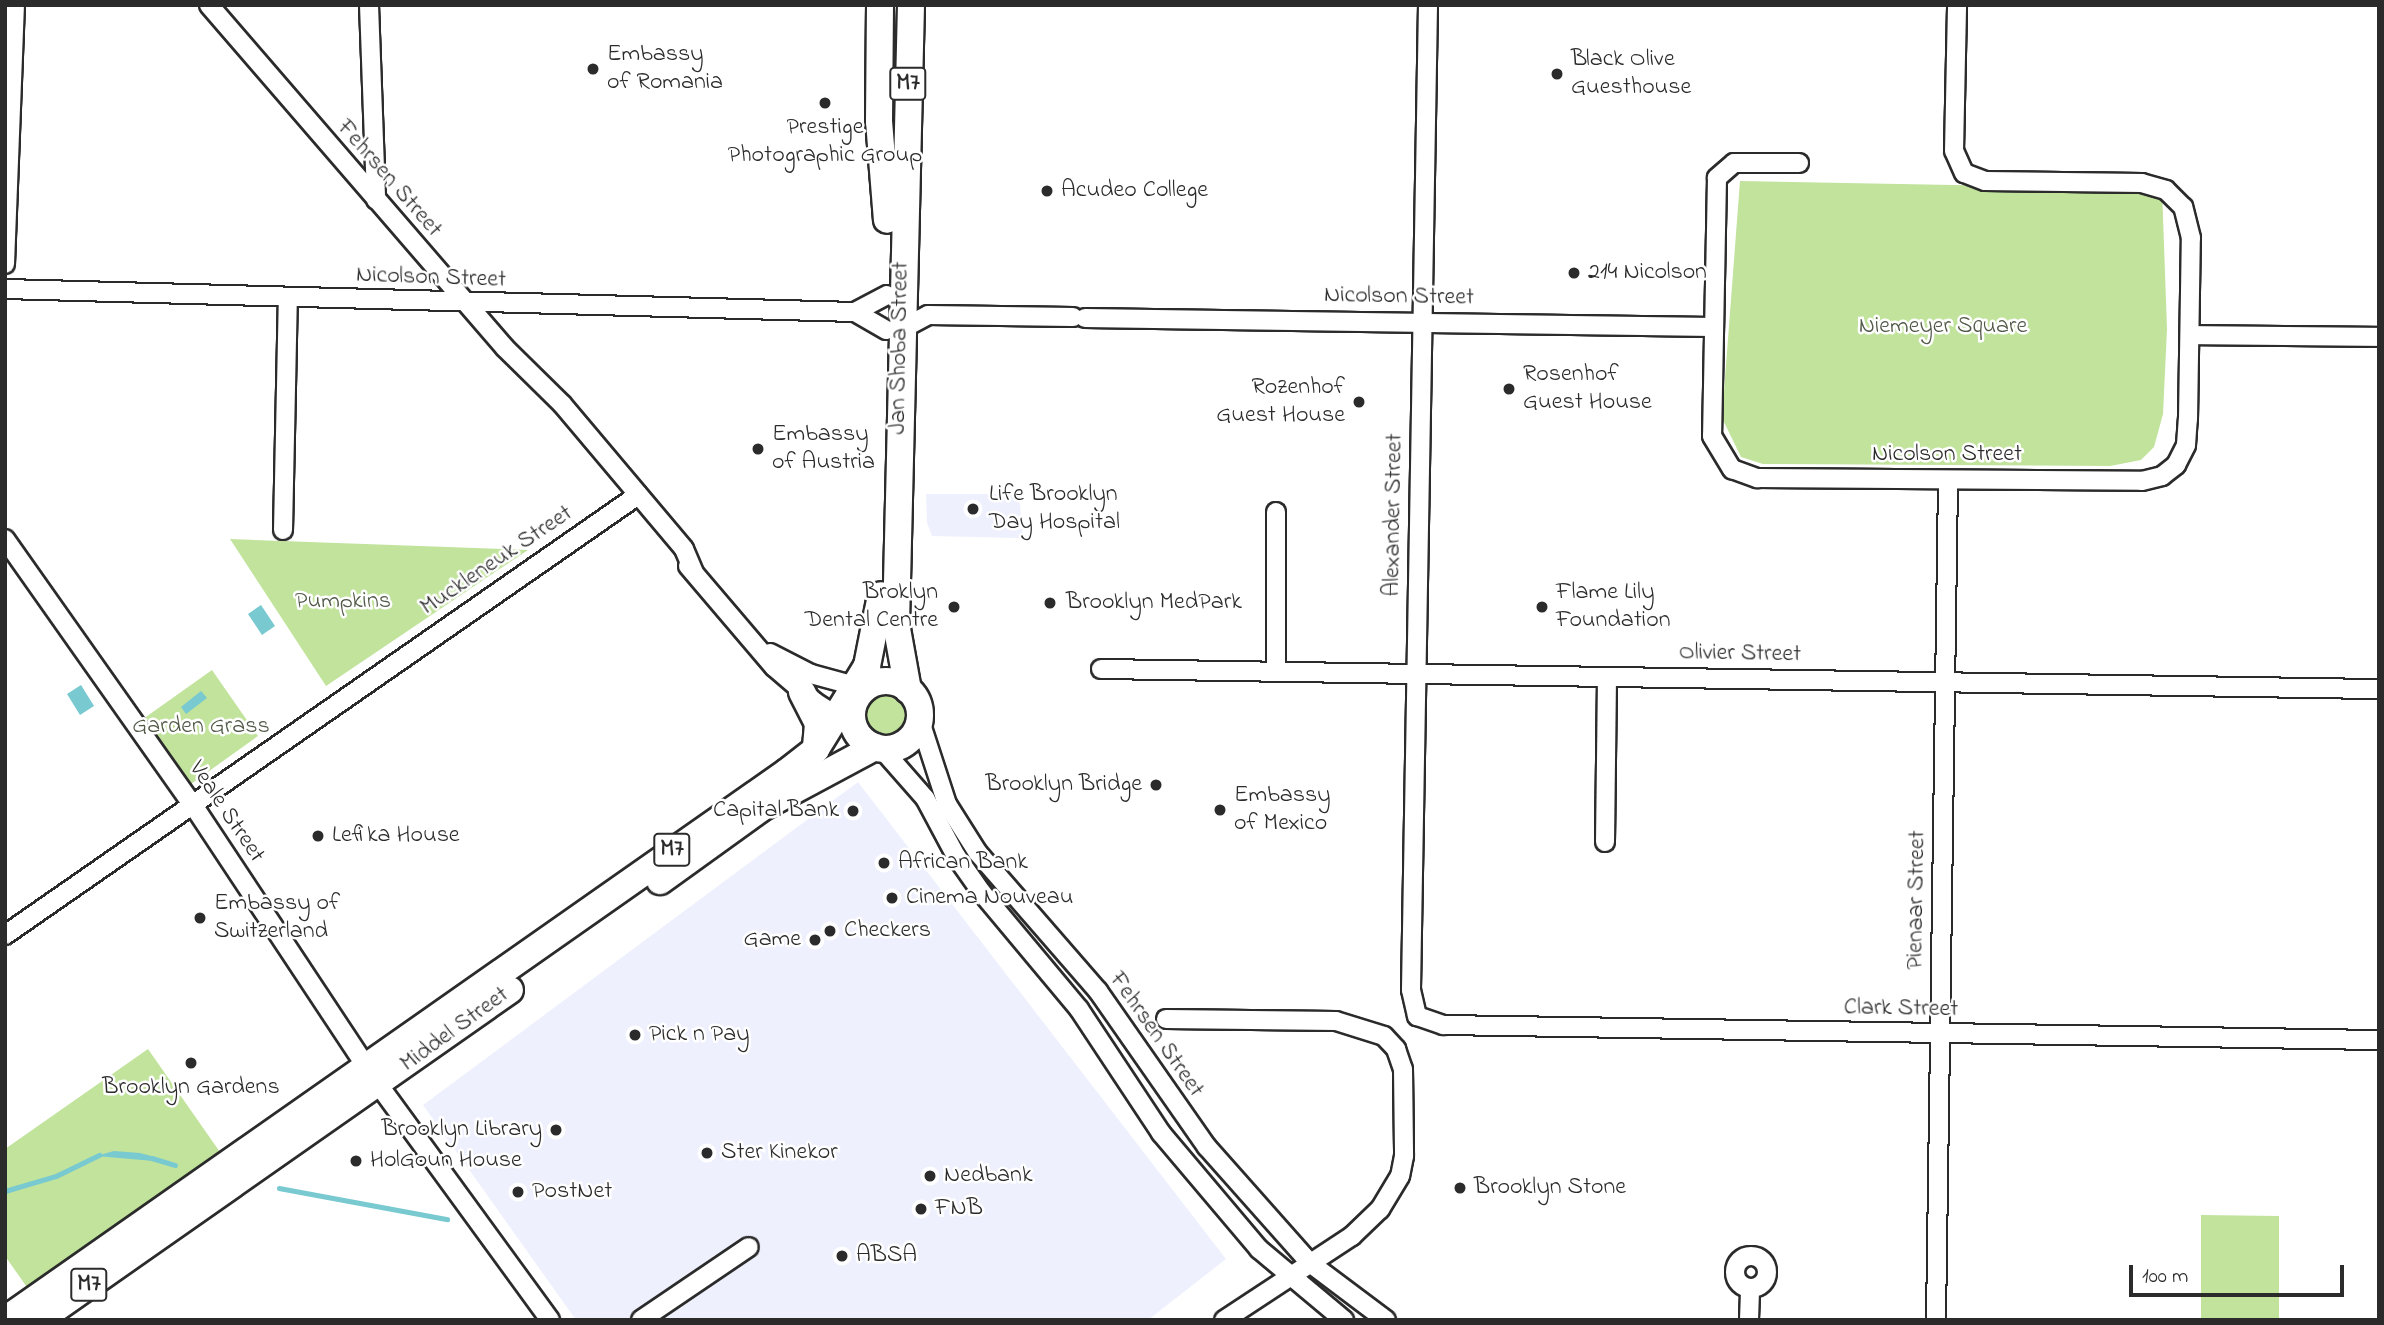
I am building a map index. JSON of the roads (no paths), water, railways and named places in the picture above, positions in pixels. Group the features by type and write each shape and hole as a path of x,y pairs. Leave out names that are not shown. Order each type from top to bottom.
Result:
{"main road":[{"name":"Jan Shoba Street","path":"880,5 878,90 894,295"},
{"name":"Jan Shoba Street","path":"864,681 879,619 882,583 894,295 911,5"},
{"name":"Jan Shoba Street","path":"893,330 896,623 908,690"},
{"path":"864,681 889,681 908,690"},
{"name":"Middel Street","path":"787,772 812,761 847,720 864,681"},
{"name":"M7","path":"878,748 907,741 919,718 918,703 908,690"},
{"path":"802,692 818,724 816,749"},
{"path":"847,720 878,748"},
{"name":"Middel Street","path":"372,1077 703,827 787,772 847,720"},
{"name":"Middel Street","path":"17,1315 372,1077 763,807 878,748"}],"street":[{"path":"5,264 15,5"},
{"name":"Fehrsen Street","path":"209,5 537,383 755,643 802,692 847,720"},
{"path":"369,5 376,200"},
{"name":"Alexander Street","path":"1423,1022 1411,1000 1428,5"},
{"name":"Nicolson Street","path":"1799,163 1742,162 1720,172 1713,327 1712,436 1731,469 1756,478 2142,481 2162,476 2176,465 2186,445 2190,335 2189,223 2183,207 2166,190 2142,183 1985,181 1970,178 1960,168 1954,151 1957,5"},
{"name":"Nicolson Street","path":"5,289 467,304 855,312 893,330 928,315 1713,327"},
{"path":"894,295 928,315"},
{"name":"Nicolson Street","path":"855,312 894,295"},
{"path":"283,530 288,299"},
{"path":"2190,335 2379,337"},
{"name":"Pienaar Street","path":"1937,1320 1948,480"},
{"name":"Muckleneuk Street","path":"5,935 191,802 634,498"},
{"path":"1276,512 1276,672"},
{"name":"Veale Street","path":"5,539 191,802 372,1077 550,1320"},
{"name":"Fehrsen Street","path":"755,643 811,674 864,681"},
{"name":"Olivier Street","path":"1101,668 2379,689"},
{"path":"1605,842 1607,677"},
{"name":"Fehrsen Street","path":"919,718 953,816 1025,910 1098,991 1199,1137 1310,1263 1386,1320"},
{"name":"Fehrsen Street","path":"878,748 925,798 956,856 982,893 1079,1009 1161,1133 1288,1277 1344,1320"},
{"path":"1025,910 1034,934 1075,985 1079,1009"},
{"path":"1166,1019 1336,1021 1376,1031 1396,1049 1404,1080 1400,1176 1370,1221 1224,1320"},
{"name":"Clark Street","path":"1423,1022 1939,1034 2379,1040"},
{"path":"641,1320 748,1247"},
{"path":"1749,1320 1750,1288"}],"water":[{"path":"261,605 275,626 262,635 248,614"},
{"path":"81,685 94,706 80,715 67,694"},
{"path":"201,691 207,698 186,714 181,707"},
{"path":"114,1151 155,1157 154,1161 96,1156"}],"waterway":[{"path":"5,1191 56,1176 99,1155"},
{"path":"152,1158 175,1165"},
{"path":"279,1188 447,1219"}],"place":[{"name":"Embassy of Romania","path":"593,69"},
{"name":"Black Olive Guesthouse","path":"1557,74"},
{"name":"Prestige Photographic Group","path":"825,103"},
{"name":"Acudeo College","path":"1047,191"},
{"name":"214 Nicolson","path":"1574,273"},
{"name":"Rosenhof Guest House","path":"1509,389"},
{"name":"Rozenhof Guest House","path":"1359,402"},
{"name":"Embassy of Austria","path":"758,449"},
{"name":"Life Brooklyn Day Hospital","path":"973,509"},
{"name":"Brooklyn MedPark","path":"1050,603"},
{"name":"Broklyn Dental Centre","path":"954,607"},
{"name":"Flame Lily Foundation","path":"1542,607"},
{"name":"Brooklyn Bridge","path":"1156,785"},
{"name":"Embassy of Mexico","path":"1220,810"},
{"name":"Capital Bank","path":"853,811"},
{"name":"Lefika House","path":"318,836"},
{"name":"African Bank","path":"884,863"},
{"name":"Cinema Nouveau","path":"892,898"},
{"name":"Embassy of Switzerland","path":"200,918"},
{"name":"Checkers","path":"830,931"},
{"name":"Game","path":"815,940"},
{"name":"Pick n Pay","path":"635,1035"},
{"name":"Brooklyn Gardens","path":"191,1063"},
{"name":"Brooklyn Library","path":"556,1130"},
{"name":"Ster Kinekor","path":"707,1153"},
{"name":"HolGoun House","path":"356,1161"},
{"name":"Nedbank","path":"930,1176"},
{"name":"Brooklyn Stone","path":"1460,1188"},
{"name":"PostNet","path":"518,1192"},
{"name":"FNB","path":"921,1209"},
{"name":"ABSA","path":"842,1256"}],"park label":[{"name":"Niemeyer Square","path":"1943,327"},
{"name":"Pumpkins","path":"343,602"},
{"name":"Garden Grass","path":"201,727"}]}
